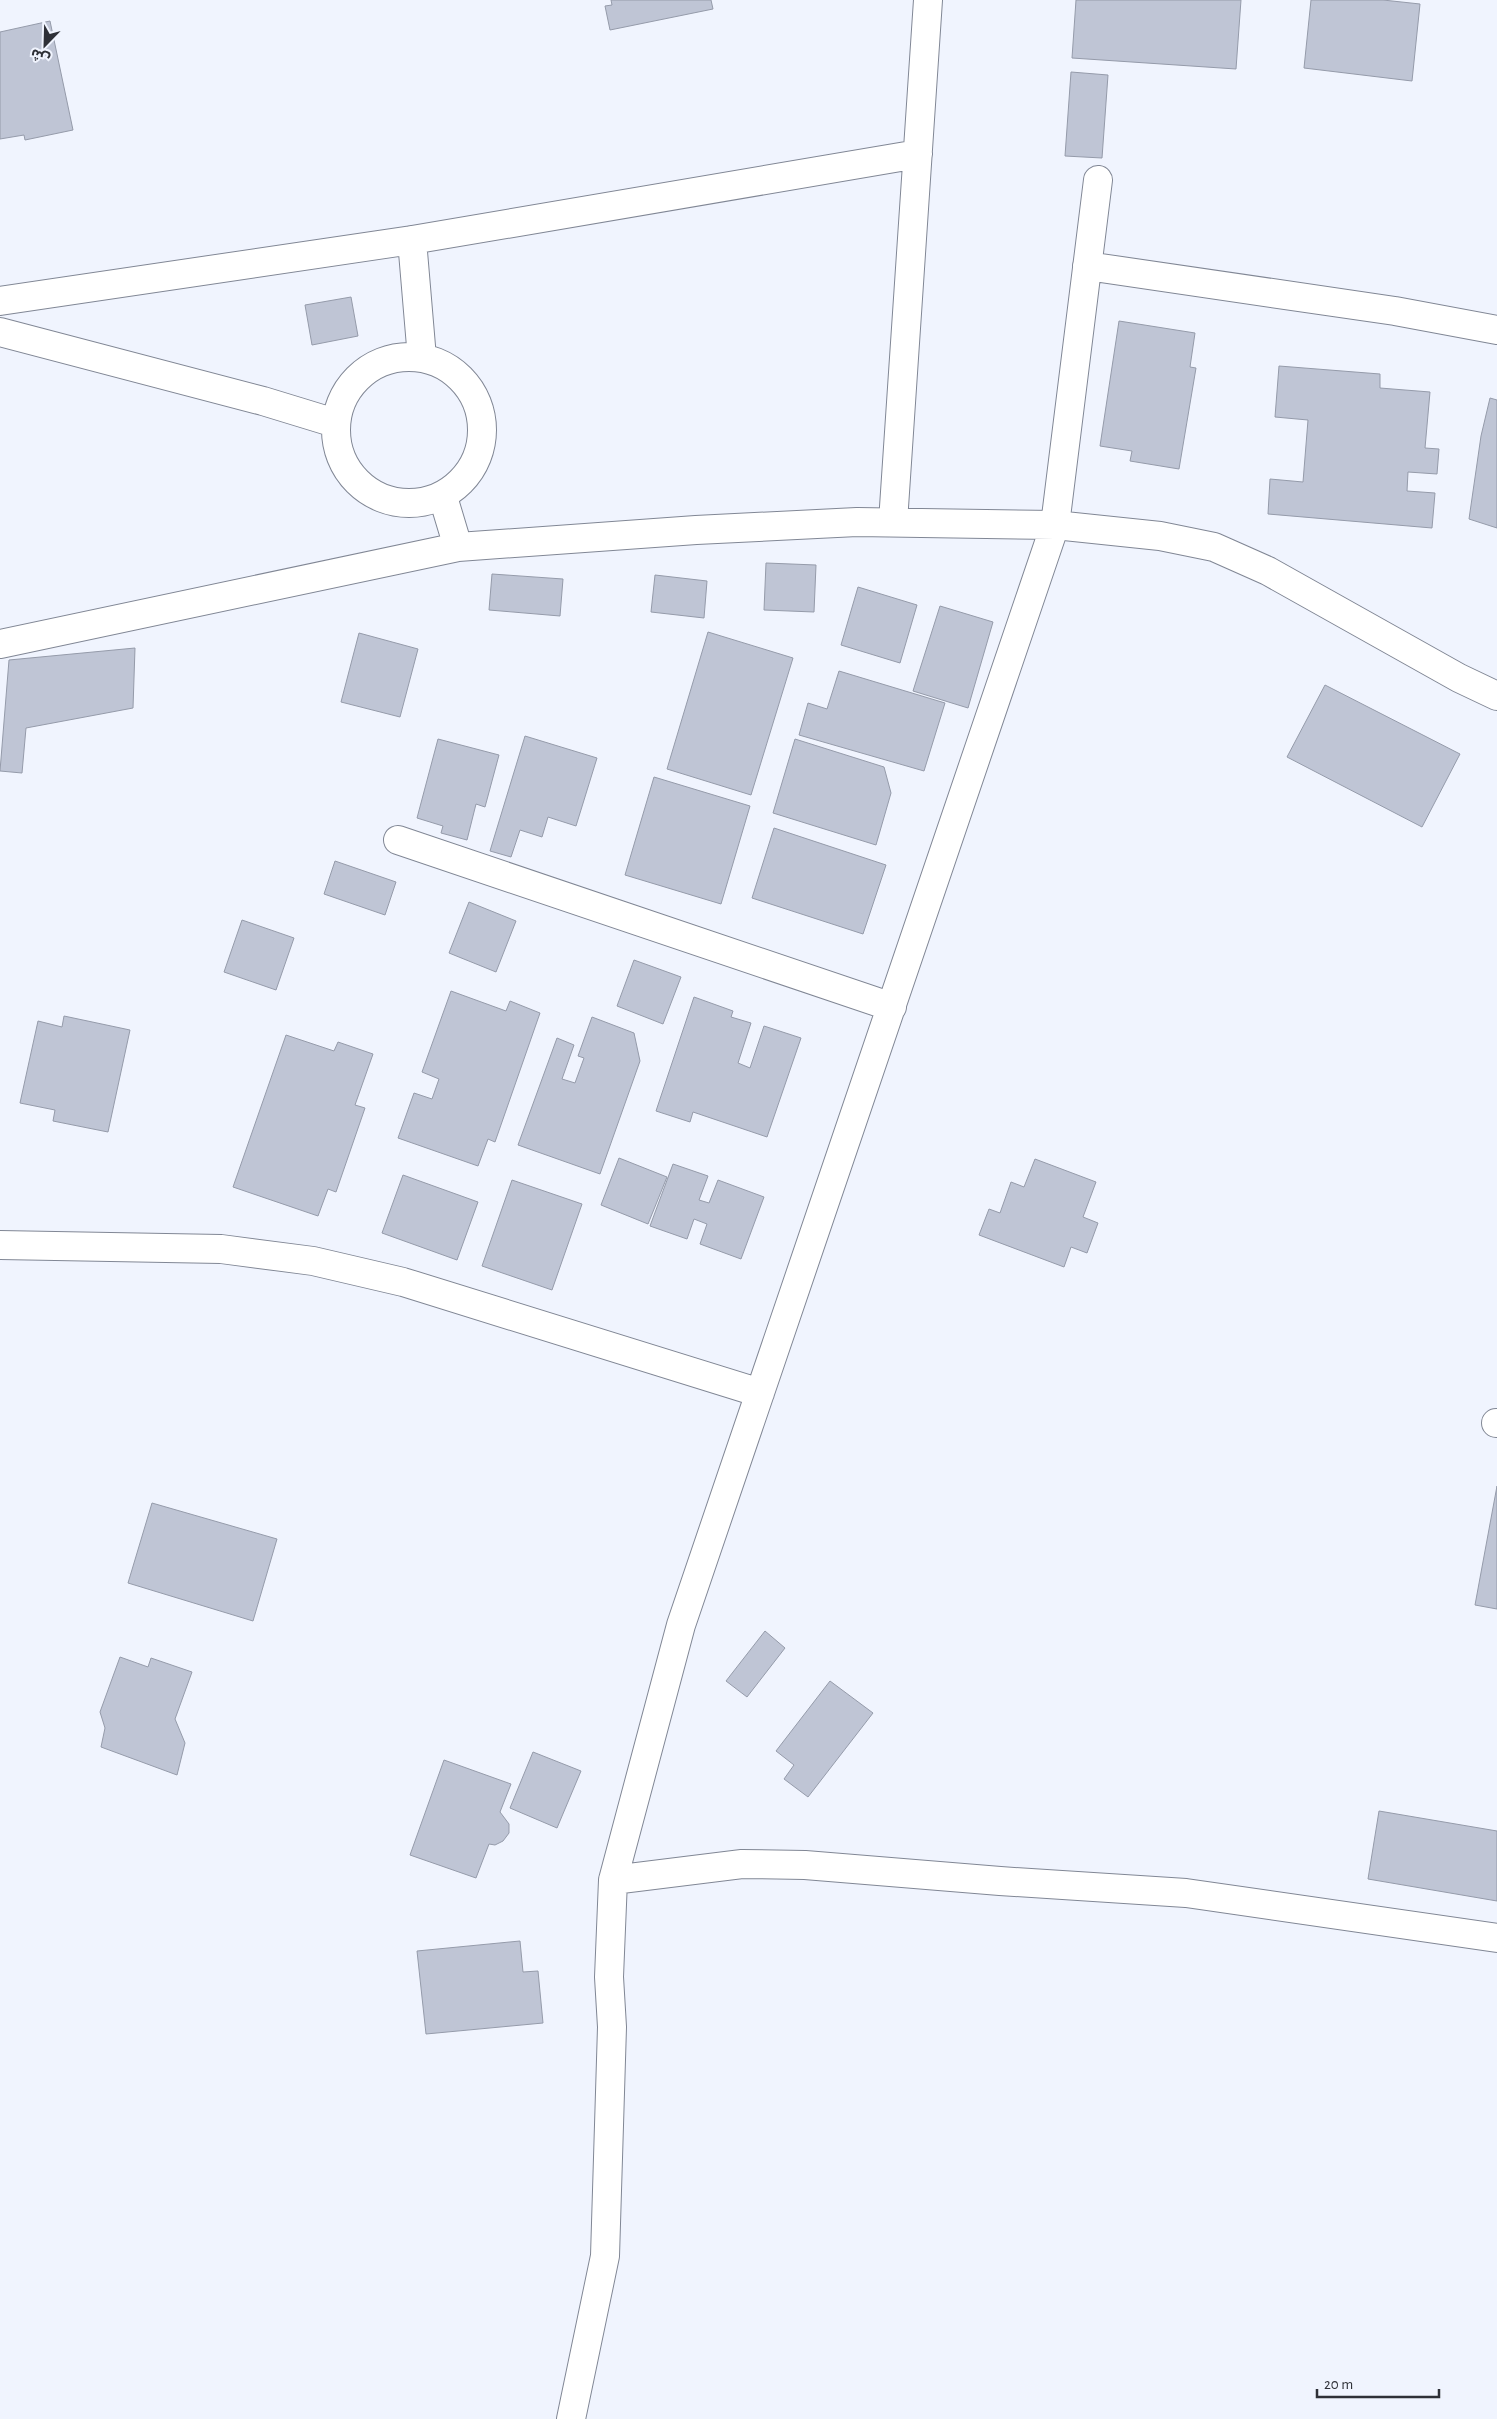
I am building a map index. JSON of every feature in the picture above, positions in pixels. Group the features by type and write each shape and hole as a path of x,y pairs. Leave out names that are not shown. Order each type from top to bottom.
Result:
{"street":[{"path":"893,522 928,0"},
{"path":"0,301 412,240 918,154"},
{"path":"571,2419 606,2256 612,2027 609,1977 613,1880 681,1625 1055,525 1098,180"},
{"path":"412,240 422,358"},
{"path":"1087,266 1395,311 1497,330"},
{"path":"0,332 263,401 334,423"},
{"path":"391,358 422,358 444,365 462,379 476,398 483,420 482,443 475,465 462,484 443,497 404,505 367,492 341,462 334,423 344,394 363,371 391,358"},
{"path":"443,497 458,547"},
{"path":"0,644 458,547 696,530 857,522 1055,525 1160,536 1214,547 1268,571 1459,678 1497,696"},
{"path":"398,840 892,1007"},
{"path":"0,1245 221,1249 313,1261 403,1282 760,1393"},
{"path":"613,1880 742,1864 805,1865 1000,1881 1186,1893 1497,1938"}],"building":[{"path":"611,0 711,0 713,9 610,30 605,6 612,5"},
{"path":"1076,0 1241,0 1236,69 1072,58"},
{"path":"1311,0 1383,0 1420,4 1412,81 1304,68"},
{"path":"50,21 73,130 25,140 24,135 0,139 0,32"},
{"path":"1071,72 1108,75 1102,158 1065,156"},
{"path":"351,297 358,336 312,345 305,305"},
{"path":"1119,321 1195,333 1190,367 1196,368 1179,469 1130,461 1132,451 1100,446"},
{"path":"1279,366 1380,374 1380,388 1430,392 1425,448 1439,449 1437,474 1408,472 1407,491 1435,493 1432,528 1268,514 1270,479 1303,482 1308,420 1275,417"},
{"path":"1490,398 1497,400 1497,528 1469,519 1481,436"},
{"path":"766,563 816,565 814,612 764,610"},
{"path":"492,574 563,579 560,616 489,610"},
{"path":"655,575 707,581 704,618 651,612"},
{"path":"858,587 917,605 900,663 841,645"},
{"path":"940,606 993,622 968,708 913,691"},
{"path":"708,632 793,658 751,795 667,769"},
{"path":"359,633 418,649 400,717 341,702"},
{"path":"135,648 133,708 26,728 22,773 0,771 9,660"},
{"path":"839,671 945,703 924,771 799,735 808,703 827,709"},
{"path":"1325,685 1460,754 1422,827 1287,757"},
{"path":"525,736 597,758 576,826 548,817 542,837 520,830 511,857 490,851"},
{"path":"438,739 499,755 485,807 476,804 467,840 441,833 443,826 417,818"},
{"path":"795,739 884,767 891,793 876,845 773,813"},
{"path":"654,777 750,806 721,904 625,875"},
{"path":"774,828 886,865 863,934 752,898"},
{"path":"335,861 396,882 385,915 324,894"},
{"path":"469,902 516,921 496,972 449,953"},
{"path":"242,920 294,938 276,990 224,972"},
{"path":"634,960 681,977 663,1024 617,1006"},
{"path":"451,991 506,1011 510,1001 540,1013 495,1142 488,1139 478,1166 398,1138 414,1093 432,1099 439,1079 422,1072"},
{"path":"694,997 733,1011 731,1017 751,1023 738,1063 750,1068 764,1026 801,1038 767,1137 693,1112 690,1122 656,1111"},
{"path":"64,1016 130,1030 108,1132 53,1121 55,1110 20,1103 38,1021 62,1027"},
{"path":"592,1017 634,1033 640,1061 600,1174 518,1145 557,1038 574,1045 562,1079 575,1083 584,1058 578,1056"},
{"path":"286,1035 334,1051 338,1042 373,1054 355,1105 365,1108 336,1192 328,1189 318,1216 233,1187"},
{"path":"619,1158 667,1177 648,1224 601,1205"},
{"path":"1035,1159 1096,1182 1083,1217 1098,1223 1087,1253 1071,1247 1064,1267 979,1235 989,1209 1000,1213 1011,1182 1024,1187"},
{"path":"673,1164 708,1176 699,1200 709,1203 718,1180 764,1197 741,1259 700,1244 707,1224 694,1219 687,1239 650,1226"},
{"path":"403,1175 478,1202 457,1260 382,1233"},
{"path":"512,1180 582,1204 552,1290 482,1266"},
{"path":"1497,1486 1497,1609 1475,1605"},
{"path":"152,1503 277,1539 253,1621 128,1583"},
{"path":"765,1631 785,1648 747,1697 726,1681"},
{"path":"120,1657 148,1667 151,1658 192,1672 175,1719 185,1743 177,1775 101,1747 105,1728 100,1712"},
{"path":"830,1681 873,1713 808,1797 784,1779 794,1765 776,1751"},
{"path":"533,1752 581,1771 557,1828 510,1808"},
{"path":"444,1760 511,1784 500,1812 509,1824 509,1833 503,1841 495,1845 489,1844 476,1878 410,1855"},
{"path":"1379,1811 1497,1831 1497,1901 1368,1879"},
{"path":"520,1941 523,1972 538,1971 543,2023 426,2034 417,1951"}]}
